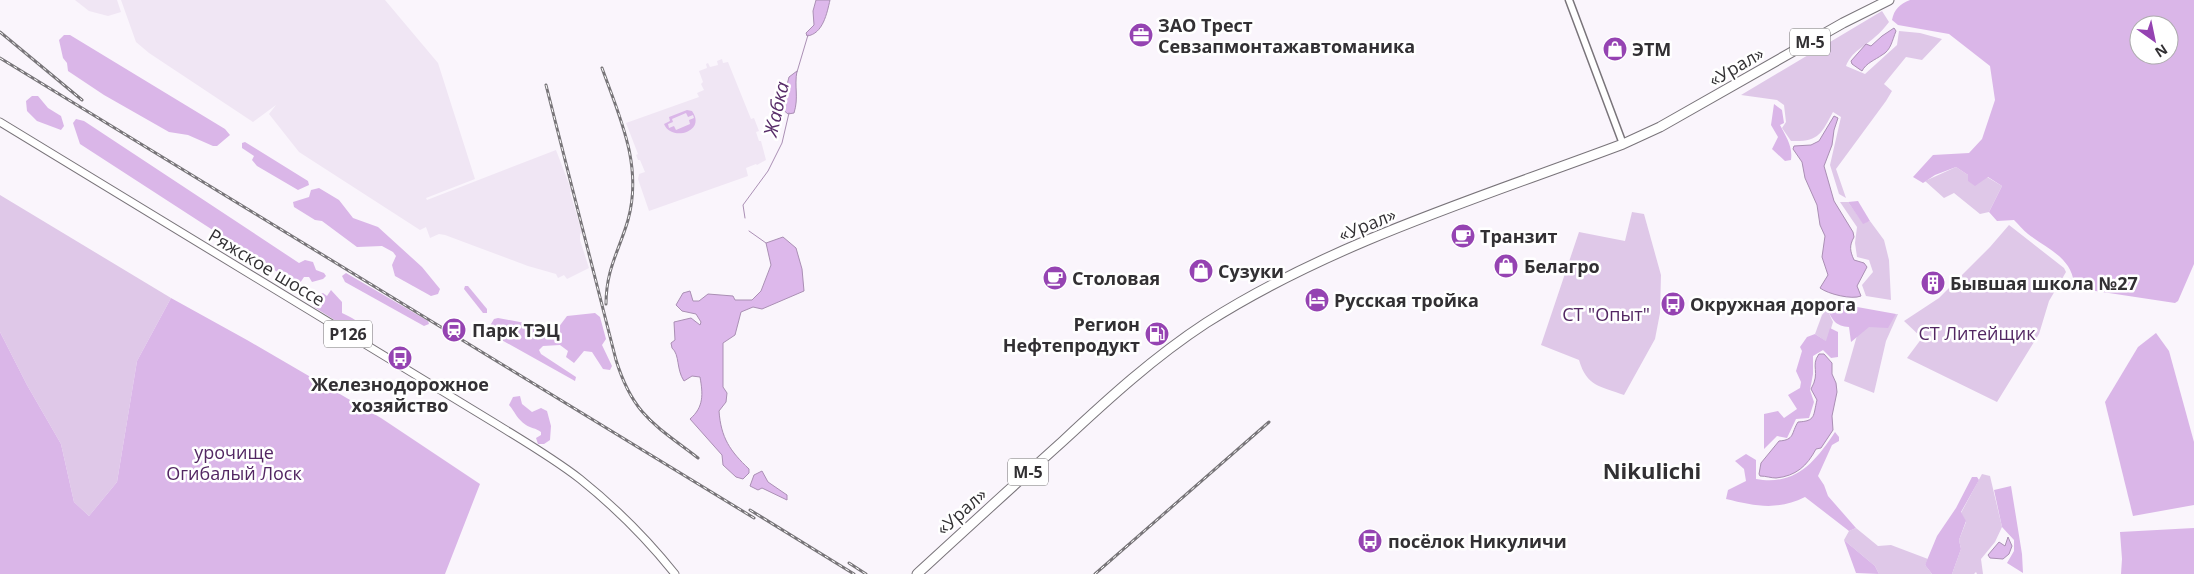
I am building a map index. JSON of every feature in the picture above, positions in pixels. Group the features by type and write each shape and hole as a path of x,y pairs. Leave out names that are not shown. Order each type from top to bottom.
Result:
{"highway":[{"name":"«Урал»","path":"917,574 1140,371 1204,324 1300,269 1359,243 1622,144 1660,127 1843,23 1889,0"}],"main road":[{"path":"1569,0 1622,144"},
{"name":"Ряжское шоссе","path":"0,122 493,422 564,468 620,513 675,574"}],"shaded area":[{"path":"75,0 117,0 121,12 108,16 89,11"},
{"path":"121,0 385,0 438,63 475,179 426,198 427,200 556,150 572,192 570,192 582,233 580,234 580,240 589,268 567,279 564,275 558,278 556,274 528,266 445,235 439,234 430,238 426,227 420,230 299,152 269,114 276,105 253,122 149,53 136,42"},
{"path":"816,0 830,0 826,17 821,27 807,36 806,33 814,25 813,11"},
{"path":"1894,28 1896,31 1885,53 1868,64 1862,71 1852,64 1851,61 1866,44 1871,46"},
{"path":"722,59 723,63 728,62 751,119 754,118 759,131 756,132 759,141 761,141 766,160 746,168 748,176 649,211 638,179 639,174 645,172 636,155 638,154 626,123 699,97 697,93 704,90 699,71 707,68 706,64 708,63 710,67 718,65 717,61"},
{"path":"797,71 794,113 788,114 781,108 789,77"},
{"path":"1834,116 1838,118 1832,145 1824,166 1834,201 1853,232 1854,237 1851,248 1854,260 1864,263 1867,267 1857,286 1861,296 1857,297 1840,296 1820,288 1828,275 1822,257 1825,236 1820,225 1817,205 1805,178 1802,162 1793,149 1794,146 1811,145 1819,141"},
{"path":"783,237 796,248 802,269 804,291 762,309 753,307 741,312 735,335 723,343 723,387 727,393 726,402 719,411 720,421 724,436 732,450 749,469 749,473 743,479 736,477 723,465 722,455 690,419 700,405 702,389 700,377 692,376 684,381 671,343 675,340 674,322 691,318 700,325 701,322 696,314 682,311 676,305 683,293 690,291 693,301 699,301 708,294 733,296 735,300 752,300 761,291 771,265 766,243"},
{"path":"1819,354 1824,354 1832,363 1832,374 1836,383 1837,392 1832,416 1833,430 1821,448 1816,449 1800,469 1783,477 1760,476 1761,463 1779,441 1788,439 1792,435 1798,422 1813,417 1817,400 1811,389 1815,378 1815,362"},
{"path":"762,471 768,482 787,495 787,500 762,488 758,490 750,486 754,475"},
{"path":"2008,537 2012,546 2009,554 2003,559 1990,558 1988,555 1999,542 2005,546"}],"green space":[{"path":"1910,0 2194,0 2194,264 2178,301 2175,303 2089,290 2074,283 2068,266 2057,254 2028,234 2014,220 1997,221 1989,212 2002,186 1988,177 1975,186 1968,181 1968,175 1956,167 1935,175 1923,183 1913,177 1933,155 1969,153 1982,139 1995,100 1990,66 1949,34 1898,25 1892,20 1900,5"},
{"path":"1882,11 1889,22 1877,35 1855,53 1846,66 1865,74 1897,45 1899,31 1920,33 1942,39 1922,60 1906,57 1884,84 1892,91 1836,169 1846,198 1839,194 1830,165 1841,117 1833,112 1818,135 1808,140 1791,141 1782,128 1786,122 1784,105 1777,100 1741,95"},
{"path":"64,35 70,35 225,129 230,135 217,146 213,146 188,135 169,132 104,95 68,71 59,40"},
{"path":"32,96 38,96 48,108 61,116 64,126 61,130 37,121 27,111 26,101"},
{"path":"1774,104 1782,110 1784,123 1780,125 1790,146 1791,160 1785,161 1772,149 1778,137 1771,125"},
{"path":"687,110 692,111 695,118 695,124 692,129 686,132 673,133 664,124 670,121 669,117","holes":["686,113 688,117 693,115 694,118 689,120 690,124 676,130 674,126 669,128 668,124 673,122 672,119"]},
{"path":"76,119 84,121 299,263 305,260 313,262 316,270 324,273 326,276 323,279 312,282 309,277 304,277 300,283 296,284 80,144 73,123"},
{"path":"245,142 308,181 309,185 298,190 257,166 252,160 254,156 242,148 242,143"},
{"path":"1956,167 1968,175 1987,177 2002,186 1989,212 1980,214 1954,193 1944,198 1925,181"},
{"path":"319,188 339,200 353,218 378,227 422,267 440,289 438,294 431,296 395,276 392,265 396,256 393,252 382,246 357,247 322,221 315,220 294,207 293,202 309,197 311,190"},
{"path":"0,195 171,298 137,361 117,482 89,516 74,502 61,444 27,385 0,332"},
{"path":"1858,201 1870,221 1863,224 1848,202"},
{"path":"1840,202 1848,202 1863,223 1870,221 1884,240 1889,260 1891,300 1866,296 1862,285 1873,272 1869,260 1857,257 1855,243 1857,227"},
{"name":"СТ \"Опыт\"","path":"1632,212 1644,214 1661,275 1660,313 1655,339 1624,395 1590,381 1582,369 1579,360 1541,345 1579,232 1625,241"},
{"name":"СТ Литейщик","path":"2009,225 2064,268 2066,272 2049,301 2039,334 1997,402 1907,358 1922,338 1904,321 1939,298 1990,247"},
{"path":"346,273 428,321 429,324 424,326 345,282 342,276"},
{"path":"465,286 468,286 487,309 487,313 483,313 464,289"},
{"path":"331,290 342,302 342,313 358,322 366,332 362,335 355,333 314,307 318,296 323,293 327,296"},
{"name":"урочище Огибалый Лоск","path":"171,298 381,418 480,484 445,574 0,574 0,332 27,385 61,444 74,502 89,516 117,482 137,361"},
{"path":"1835,303 1896,314 1888,328 1869,327 1851,342 1849,327 1835,322 1827,309"},
{"path":"1827,309 1833,322 1827,342 1815,334 1822,315"},
{"path":"595,313 600,317 606,339 602,345 612,366 610,370 603,369 592,352 584,351 574,363 566,357 568,351 560,345 543,346 539,350 541,354 576,377 575,381 489,333 488,329 494,319 498,318 541,326 548,337 552,336 567,316"},
{"path":"1898,314 1886,341 1874,393 1844,381 1862,318"},
{"path":"1830,328 1838,332 1838,357 1831,358 1823,350 1813,356 1813,374 1810,390 1814,402 1809,418 1796,419 1787,438 1777,436 1764,449 1764,414 1778,411 1784,418 1797,409 1788,395 1800,388 1801,382 1796,371 1802,351 1800,347 1807,337 1815,334 1826,341"},
{"path":"2156,333 2169,351 2194,442 2194,505 2133,516 2105,402 2138,347"},
{"path":"520,396 522,404 532,412 541,408 547,411 551,426 550,440 544,444 538,444 536,438 541,435 541,432 523,423 509,405 513,397"},
{"path":"1835,432 1839,437 1839,441 1832,445 1818,476 1828,496 1856,528 1849,531 1805,497 1775,506 1747,504 1726,499 1728,490 1746,481 1744,469 1735,461 1746,454 1756,460 1756,479 1782,479 1793,475 1812,462"},
{"path":"1982,474 1990,476 2002,527 1995,542 1981,559 1983,574 1977,574 1976,572 1974,574 1952,574 1961,549 1959,540 1966,522 1961,513"},
{"path":"1972,477 1977,477 1979,480 1961,512 1966,521 1959,540 1961,549 1952,574 1932,574 1925,565 1937,536 1956,508"},
{"path":"2011,486 2022,554 2023,573 2007,563 2014,551 2014,540 2002,527 1994,490"},
{"path":"1856,528 1878,546 1891,545 1928,559 1925,565 1932,574 1879,574 1875,566 1844,540 1849,531"},
{"path":"2194,528 2194,574 2121,574 2120,532"},
{"path":"1844,540 1875,566 1879,574 1856,573"}],"waterway":[{"name":"Жабка","path":"797,72 808,35"},
{"name":"Жабка","path":"745,218 743,205 768,171 782,143 789,113"},
{"path":"749,231 766,243"}],"railway":[{"path":"0,32 82,100"},
{"path":"0,58 754,518"},
{"path":"602,68 627,142 633,180 628,220 608,280 606,304"},
{"path":"546,85 616,360 623,379 630,394 647,417 698,458"},
{"path":"1095,574 1269,422"},
{"path":"750,510 854,574"},
{"path":"849,563 866,574"}],"place":[{"name":"ЗАО Трест Севзапмонтажавтоманика","path":"1141,35"},
{"name":"ЭТМ","path":"1615,49"},
{"name":"Транзит","path":"1463,236"},
{"name":"Белагро","path":"1506,266"},
{"name":"Сузуки","path":"1201,271"},
{"name":"Столовая","path":"1055,278"},
{"name":"Бывшая школа №27","path":"1933,283"},
{"name":"Русская тройка","path":"1317,300"},
{"name":"Окружная дорога","path":"1673,304"},
{"name":"Парк ТЭЦ","path":"454,330"},
{"name":"Регион Нефтепродукт","path":"1157,334"},
{"name":"Железнодорожное хозяйство","path":"400,358"},
{"name":"посёлок Никуличи","path":"1370,541"}],"district":[{"name":"Nikulichi","path":"1652,470"}]}
